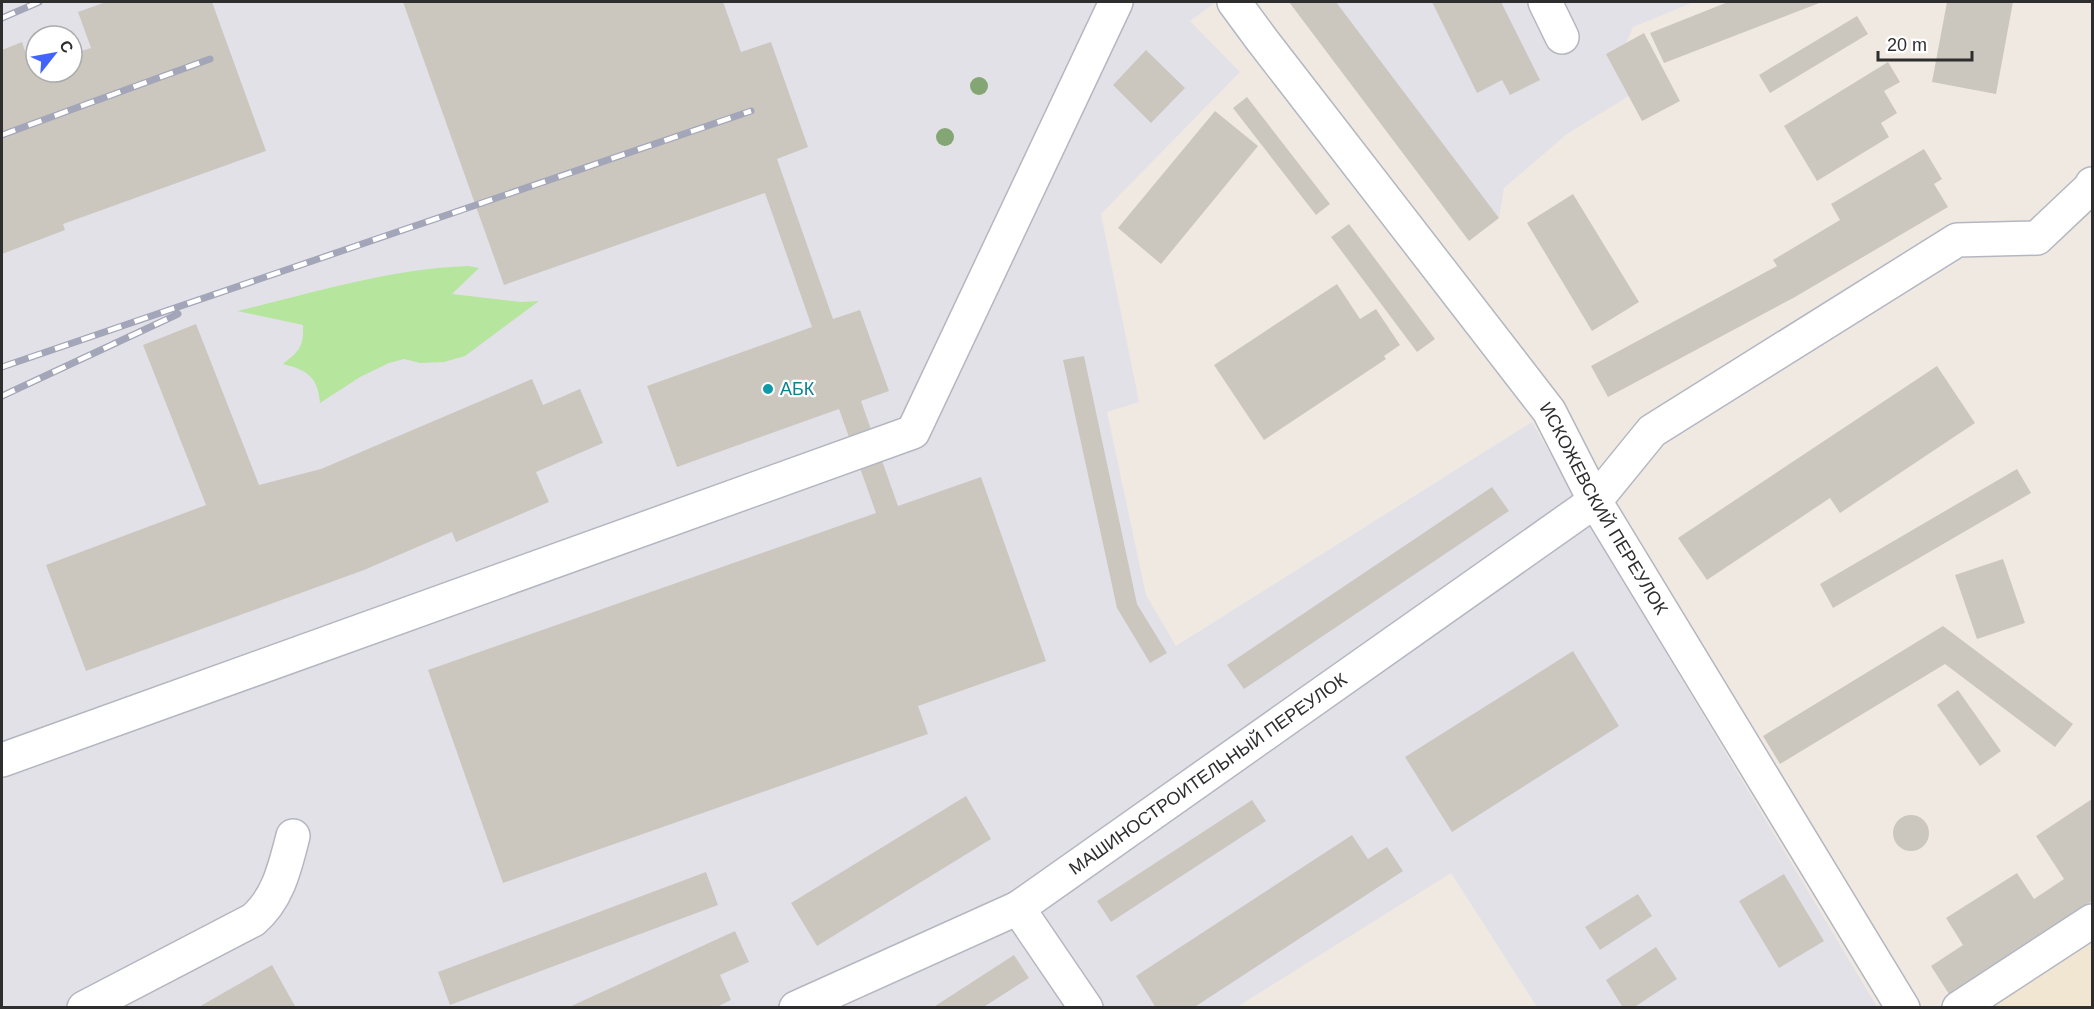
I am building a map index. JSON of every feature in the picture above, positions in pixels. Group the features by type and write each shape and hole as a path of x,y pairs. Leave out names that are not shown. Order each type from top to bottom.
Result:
{"street":[{"path":"2,760 913,432 1116,2"},
{"name":"ИСКОЖЕВСКИЙ ПЕРЕУЛОК","path":"1234,2 1549,411 1594,501 1903,1008"},
{"path":"1545,2 1562,36"},
{"name":"МАШИНОСТРОИТЕЛЬНЫЙ ПЕРЕУЛОК","path":"796,1008 1018,908 1594,501 1652,431 1958,240 2037,238 2092,184"},
{"path":"84,1008 253,920 269,904 275,892 293,836"},
{"path":"1018,908 1086,1008"},
{"path":"1959,1008 2092,921"}],"shaded area":[{"path":"2,2 1216,2 1190,21 1240,72 1101,214 1139,402 1107,412 1146,595 1176,646 1532,422 1616,569 1877,1007 1537,1007 1451,873 1237,1007 2,1008"},
{"path":"1336,2 1694,2 1633,27 1616,66 1632,94 1567,134 1504,188 1499,218"},
{"path":"2092,943 2092,1007 1993,1007"}],"green space":[{"path":"468,266 479,268 452,294 521,302 539,301 465,356 444,362 420,363 404,359 389,363 360,377 320,403 317,387 310,376 299,369 283,364 299,348 303,339 303,325 237,311 380,277"}],"building":[{"path":"106,2 212,2 266,151 63,224 65,230 2,254 2,50 22,42 24,84 84,84 84,50 91,48 78,12"},
{"path":"403,2 723,2 741,52 771,42 808,147 777,159 833,319 860,310 889,391 861,401 898,506 981,477 1046,661 918,706 928,734 503,883 428,670 876,513 839,409 677,467 647,386 812,327 765,193 504,285"},
{"path":"1289,2 1336,2 1499,218 1469,241"},
{"path":"1432,2 1501,2 1540,80 1510,95 1502,80 1477,93"},
{"path":"1728,2 1822,2 1664,63 1650,33"},
{"path":"1947,2 2013,2 1996,94 1932,82"},
{"path":"1857,16 1868,34 1770,93 1759,75"},
{"path":"1644,33 1680,101 1642,121 1606,54"},
{"path":"1146,50 1185,88 1151,123 1113,85"},
{"path":"1888,62 1900,82 1884,91 1897,113 1881,123 1889,137 1817,181 1784,126"},
{"path":"1247,97 1330,204 1316,215 1233,108"},
{"path":"1215,111 1258,146 1161,264 1118,228"},
{"path":"1924,149 1942,179 1934,184 1948,207 1795,297 1608,397 1591,366 1777,266 1773,260 1840,220 1831,204"},
{"path":"1573,194 1639,302 1592,331 1527,223"},
{"path":"1349,224 1435,339 1417,352 1331,237"},
{"path":"1337,284 1360,319 1376,309 1400,345 1384,356 1386,359 1264,440 1214,365"},
{"path":"196,324 259,485 321,469 532,379 543,405 580,389 603,443 536,472 549,502 456,542 452,532 364,570 86,671 46,565 206,505 143,345"},
{"path":"1084,356 1137,604 1167,653 1150,663 1117,608 1063,360"},
{"path":"1937,366 1975,423 1840,513 1830,498 1707,580 1678,538"},
{"path":"2017,469 2031,493 1833,608 1820,584"},
{"path":"1492,487 1509,511 1244,689 1227,665"},
{"path":"2003,559 2025,623 1977,639 1955,575"},
{"path":"1943,626 2073,724 2055,747 1945,664 1780,764 1763,736"},
{"path":"1573,651 1619,726 1452,832 1405,757"},
{"path":"1958,690 2001,751 1980,766 1937,705"},
{"path":"966,796 991,839 817,946 791,903"},
{"path":"2092,799 2092,901 1949,994 1931,966 1963,945 1946,918 2017,873 2034,899 2064,879 2036,836"},
{"path":"1252,800 1266,821 1111,922 1097,901"},
{"path":"1911,815 1924,820 1929,833 1924,846 1911,851 1898,846 1893,833 1898,820"},
{"path":"1352,835 1368,859 1387,847 1403,871 1193,1008 1156,1008 1136,976"},
{"path":"706,872 718,905 450,1005 438,972"},
{"path":"1784,874 1824,941 1779,968 1739,901"},
{"path":"1638,894 1652,916 1600,950 1585,927"},
{"path":"735,931 749,962 720,975 731,1000 715,1008 567,1008"},
{"path":"1656,947 1677,979 1633,1008 1623,1008 1606,980"},
{"path":"1014,955 1029,978 982,1008 932,1008"},
{"path":"272,965 296,1008 197,1008"}],"railway":[{"path":"2,18 39,2"},
{"path":"2,135 210,59"},
{"path":"2,367 751,111"},
{"path":"2,396 178,314"}],"place":[{"name":"АБК","path":"768,389"}]}
